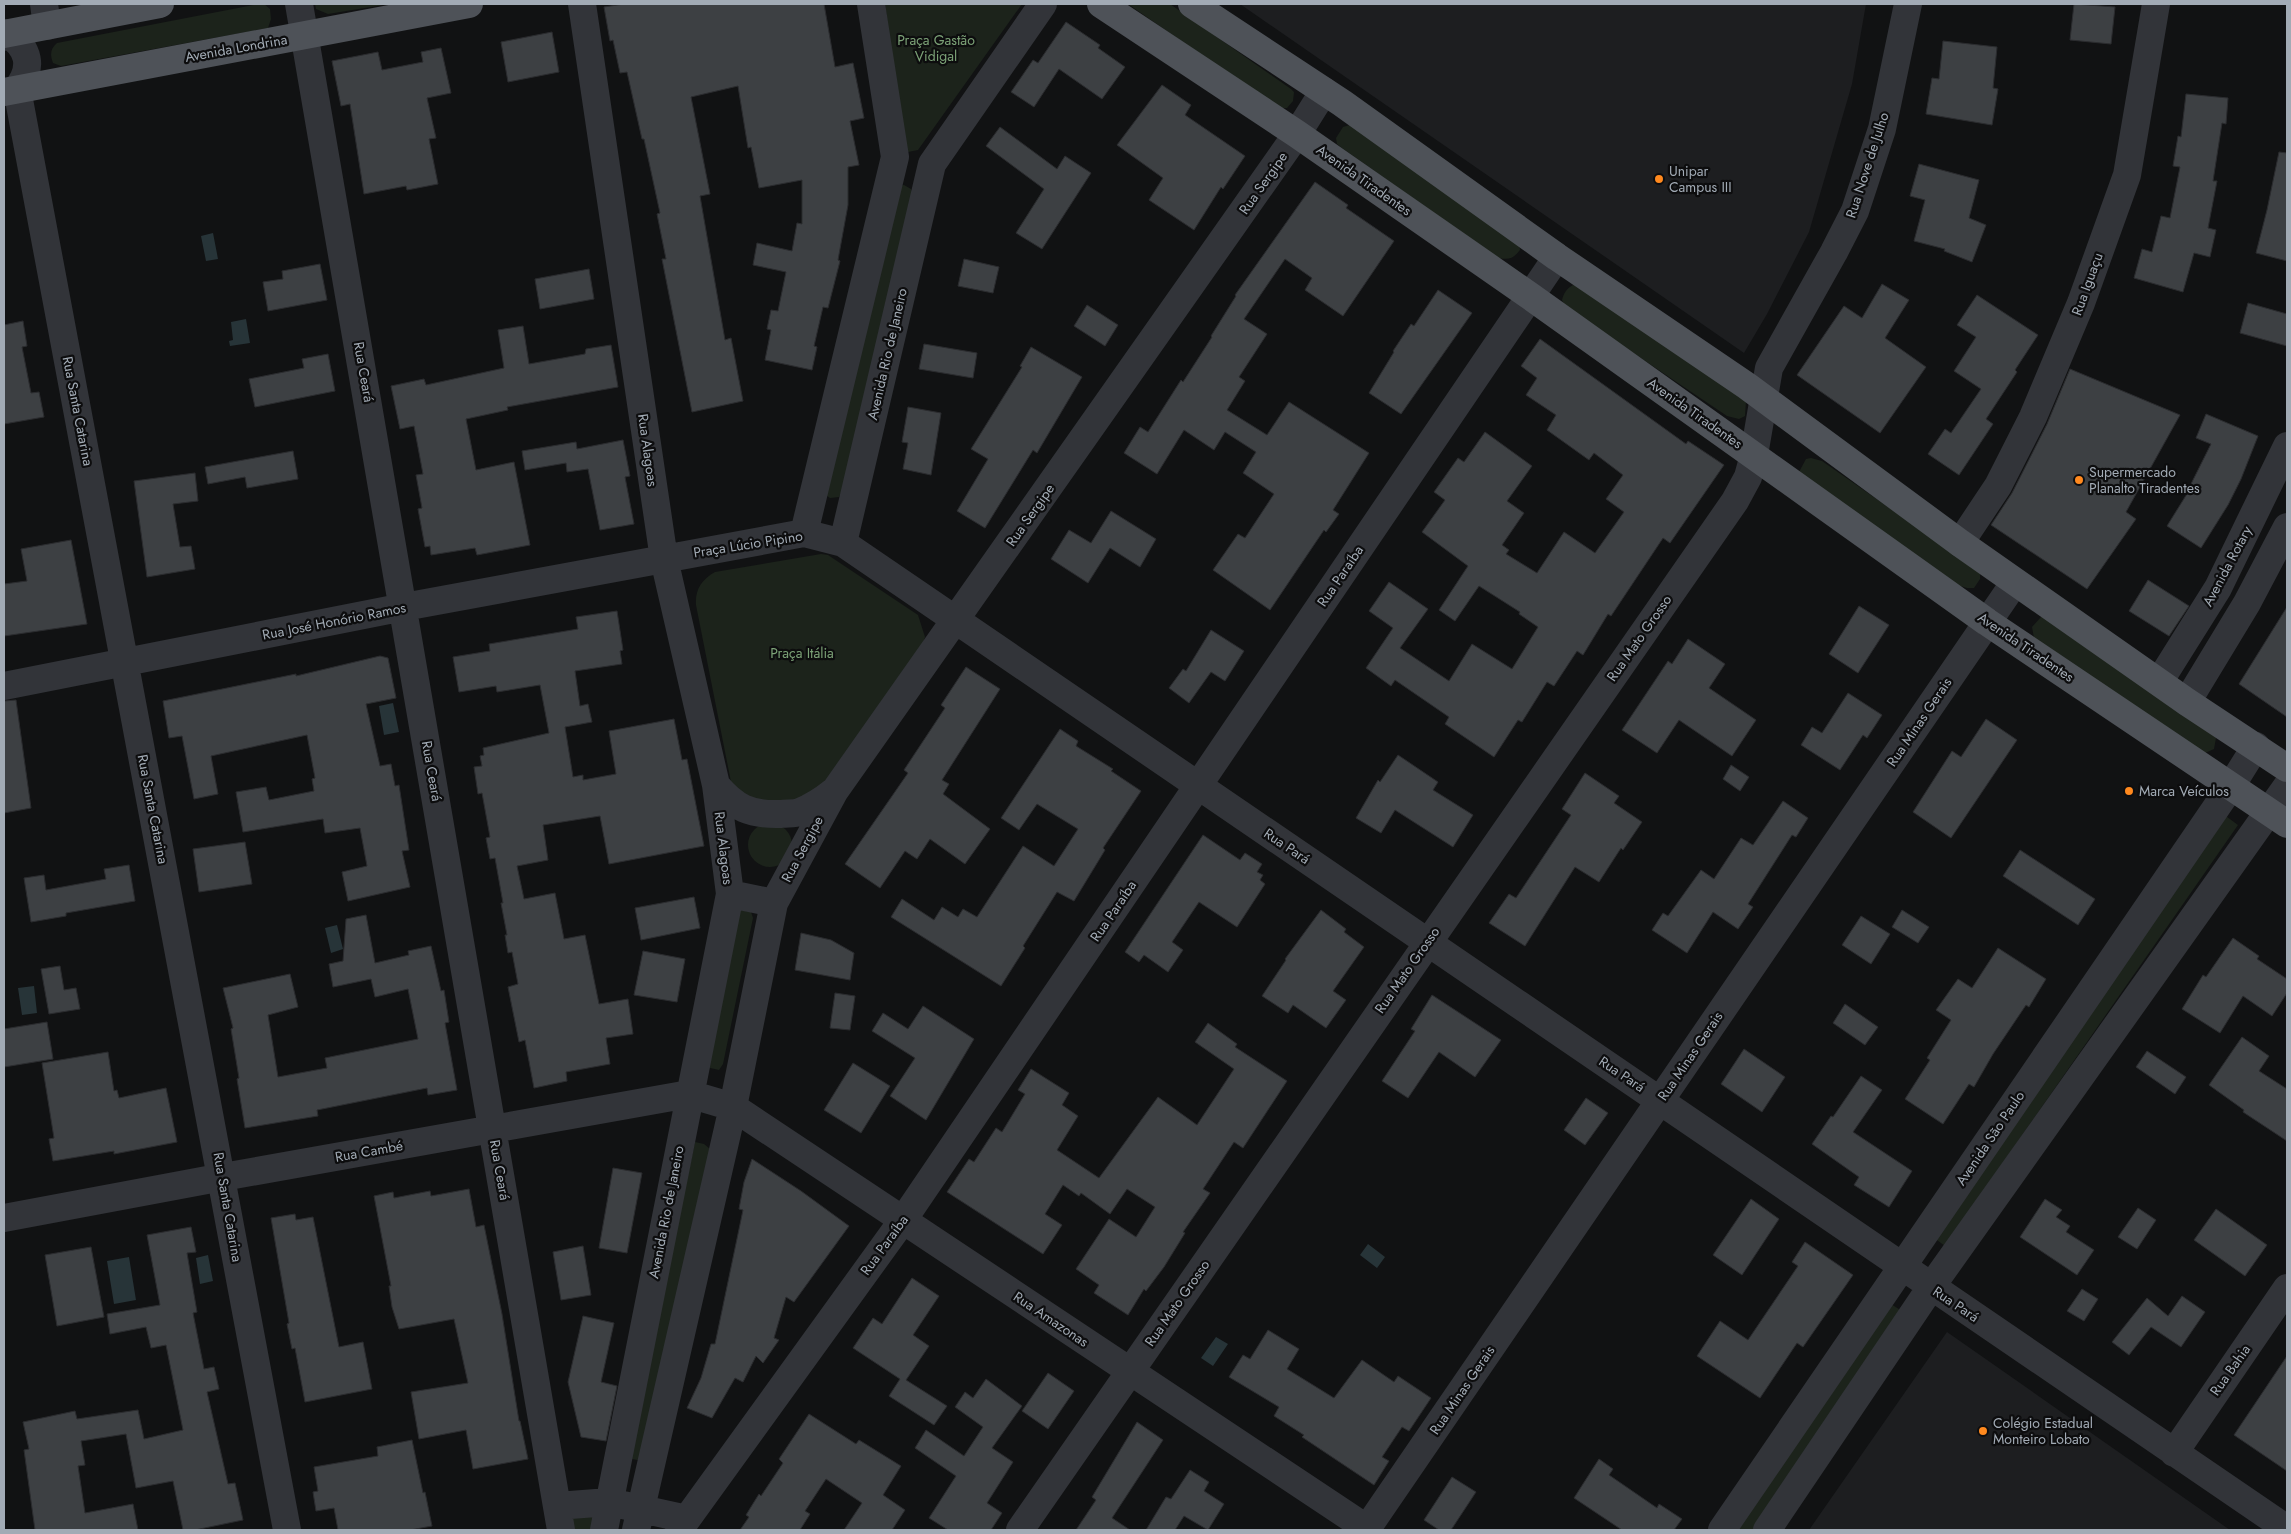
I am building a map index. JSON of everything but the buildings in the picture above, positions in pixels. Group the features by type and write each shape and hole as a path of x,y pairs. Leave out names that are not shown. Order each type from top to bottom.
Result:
{"main road":[{"path":"5,35 45,15 160,4"},
{"name":"Avenida Londrina","path":"8,87 306,36 469,4"},
{"name":"Avenida Tiradentes","path":"1101,4 1297,134 1530,296 1987,622 2278,818"},
{"path":"1192,4 1324,91 1762,398 2015,582 2187,702 2287,768"}],"street":[{"name":"Rua Ceará","path":"300,4 559,1518 610,1502 638,1519"},
{"name":"Rua Alagoas","path":"582,4 664,559 716,785 730,894"},
{"path":"804,533 895,157 871,4"},
{"path":"895,157 932,164 1044,4"},
{"name":"Rua Nove de Julho","path":"1762,398 1769,368 1834,252 1855,210 1882,129 1908,4"},
{"name":"Rua Iguaçu","path":"1960,543 1998,486 2033,417 2081,303 2127,175 2156,4"},
{"path":"5,35 16,40 24,50 27,64 26,77 8,87"},
{"name":"Rua Santa Catarina","path":"8,87 125,663 223,1177 287,1530"},
{"name":"Rua Sergipe","path":"774,903 834,792 1297,134 1324,91"},
{"name":"Avenida Rio de Janeiro","path":"843,543 932,164"},
{"name":"Rua Paraíba","path":"638,1519 683,1525 903,1220 1557,256"},
{"name":"Rua Mato Grosso","path":"1020,1530 1735,501 1748,477 1754,455 1762,398"},
{"name":"Avenida Rotary","path":"2159,682 2218,588 2287,446"},
{"path":"2187,702 2247,603 2287,527"},
{"name":"Praça Lúcio Pipino","path":"664,559 804,533 843,543 956,621"},
{"name":"Rua José Honório Ramos","path":"4,686 404,607 664,559"},
{"name":"Rua Minas Gerais","path":"1367,1530 2015,582"},
{"name":"Rua Pará","path":"956,621 1660,1100 2174,1453 2287,1528"},
{"name":"Avenida São Paulo","path":"1722,1530 2231,786 2256,746"},
{"path":"716,785 730,802 746,810 767,814 798,813 834,792"},
{"path":"1767,1530 1931,1287 2278,818 2287,786"},
{"path":"638,1519 733,1107 774,903 730,894"},
{"name":"Avenida Rio de Janeiro","path":"604,1530 730,894"},
{"name":"Rua Cambé","path":"4,1218 689,1094 733,1107"},
{"name":"Rua Amazonas","path":"733,1107 1367,1530"},
{"name":"Rua Bahia","path":"2174,1453 2287,1288"}],"shaded area":[{"name":"Unipar Campus III","path":"1240,4 1866,4 1852,84 1809,232 1767,314 1744,353"},
{"path":"213,233 218,259 206,261 201,236"},
{"path":"246,319 250,343 230,346 229,341 233,340 231,322"},
{"path":"393,703 399,732 384,735 379,706"},
{"path":"337,925 343,949 331,953 325,928"},
{"path":"34,986 37,1013 22,1015 18,988"},
{"path":"1368,1244 1385,1257 1377,1268 1360,1255"},
{"path":"208,1255 213,1281 200,1284 196,1258"},
{"path":"129,1257 136,1300 114,1304 107,1261"},
{"name":"Colégio Estadual Monteiro Lobato","path":"1947,1332 2230,1530 1809,1530"},
{"path":"1216,1337 1228,1344 1213,1366 1201,1358"}],"green space":[{"path":"264,4 270,9 271,19 268,28 61,66 53,63 52,60 52,50 57,43"},
{"path":"315,4 389,4 328,14 316,9"},
{"name":"Praça Gastão Vidigal","path":"885,4 1022,4 918,150 908,152 904,147"},
{"path":"1128,4 1170,4 1291,89 1294,92 1293,101 1287,108 1278,108"},
{"path":"1350,125 1519,243 1520,250 1510,258 1498,258 1342,148 1337,144 1336,138 1343,127"},
{"path":"904,185 911,189 913,196 842,491 839,497 830,498 823,493 898,186"},
{"path":"1573,285 1583,286 1746,401 1745,416 1739,419 1727,416 1565,307 1562,300 1567,290"},
{"path":"1811,458 1822,461 1980,571 1980,579 1974,588 1957,585 1799,472 1806,459"},
{"name":"Praça Itália","path":"821,554 828,555 918,615 925,637 923,643 833,774 812,797 762,804 732,787 696,605 698,590 706,578 715,572"},
{"path":"2041,617 2047,617 2211,730 2216,738 2214,749 2205,753 2034,638 2032,627"},
{"path":"2223,814 2238,825 1945,1246 1930,1235"},
{"path":"774,823 786,829 791,837 791,853 786,861 778,866 766,867 754,861 749,853 748,841 754,829 762,824"},
{"path":"740,910 751,912 753,918 723,1064 719,1070 706,1067"},
{"path":"695,1142 704,1144 710,1149 643,1461 632,1459 629,1452"},
{"path":"1886,1301 1902,1311 1754,1530 1732,1530"},
{"path":"570,1513 594,1516 592,1530 572,1530"}],"place":[{"name":"Unipar Campus III","path":"1659,179"},
{"name":"Supermercado Planalto Tiradentes","path":"2079,480"},
{"name":"Marca Veículos","path":"2129,791"},
{"name":"Colégio Estadual Monteiro Lobato","path":"1983,1431"}]}
